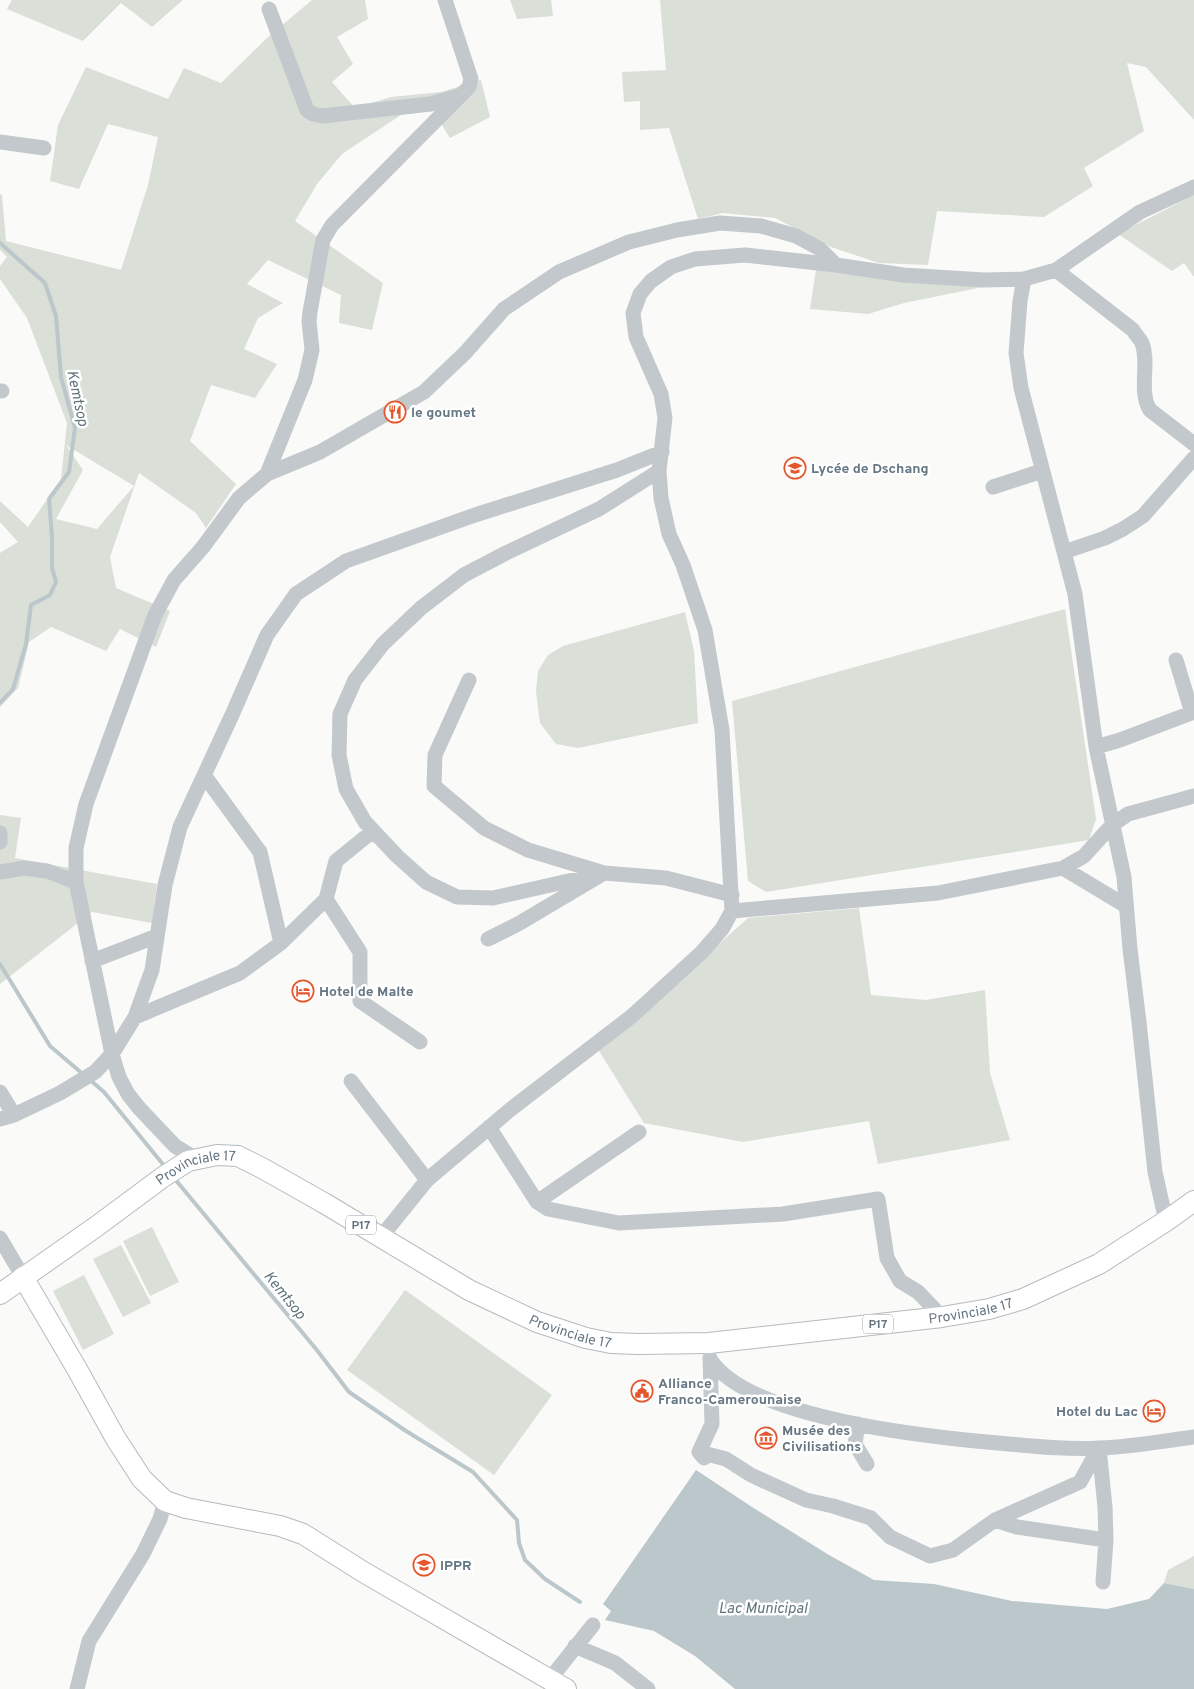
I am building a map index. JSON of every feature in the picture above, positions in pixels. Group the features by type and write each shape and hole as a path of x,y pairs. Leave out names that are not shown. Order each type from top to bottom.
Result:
{"main road":[{"name":"Provinciale 17","path":"0,1294 179,1167 217,1155 238,1156 262,1168 469,1290 537,1322 565,1332 611,1343 710,1351 942,1317 989,1309 1023,1299 1099,1264 1194,1201"},
{"path":"23,1277 78,1369 121,1447 142,1480 165,1502 186,1508 280,1526 303,1534 365,1573 558,1684"}],"street":[{"path":"267,474 305,380 312,350 310,312 323,240 332,225 469,87 471,79 445,0"},
{"path":"269,9 307,110 313,114 322,116 430,104 460,96"},
{"path":"0,142 44,148"},
{"path":"381,1237 427,1180 526,1097 632,1016 702,952 722,929 732,911 722,730 705,630 683,565 669,534 661,498 659,471 665,418 661,394 636,337 633,313 640,294 651,280 671,267 695,258 745,255 836,265 903,275 984,280 1024,279 1056,270 1140,212 1194,187"},
{"path":"179,1167 175,1146 139,1108 128,1094 119,1077 112,1054 76,882 76,848 86,804 155,616 174,580 203,547 239,498 267,474 320,452 424,392 465,353 504,310 559,272 629,242 676,230 720,222 761,226 796,236 820,249 836,265"},
{"path":"1056,270 1133,330 1142,343 1146,403 1150,410 1194,444"},
{"path":"1024,279 1020,301 1016,353 1021,388 1075,594 1096,747 1124,877 1130,949 1155,1172 1166,1221"},
{"path":"0,1092 7,1117 60,1093 89,1075 112,1054 136,1017 152,970 165,885 180,827 267,635 296,594 346,561 475,515 617,470 662,452"},
{"path":"1064,552 1105,538 1124,529 1143,516 1194,458"},
{"path":"604,874 493,898 457,897 426,882 397,856 365,822 346,789 339,755 340,714 355,680 383,644 421,608 464,575 599,509 659,471"},
{"path":"993,487 1042,472"},
{"path":"1096,747 1120,740 1193,712 1176,660"},
{"path":"469,680 435,755 434,786 484,828 528,850 604,874 666,878 732,895"},
{"path":"204,775 260,852 281,943"},
{"path":"732,911 938,893 1063,868 1084,856 1112,825 1128,814 1194,796"},
{"path":"136,1017 240,973 281,943 326,899 336,861 373,831"},
{"path":"0,833 0,842"},
{"path":"0,872 24,868 47,871 76,882"},
{"path":"1063,868 1126,906"},
{"path":"488,939 518,924 604,874"},
{"path":"326,899 360,952 360,1001 420,1042"},
{"path":"92,961 157,936"},
{"path":"351,1081 427,1180"},
{"path":"489,1127 536,1202 548,1209 619,1223 782,1214 878,1199 887,1258 900,1281 918,1292 942,1317"},
{"path":"536,1202 639,1132"},
{"path":"0,1238 23,1277"},
{"path":"710,1351 717,1369 732,1381 768,1399 797,1409 858,1424 936,1437 1040,1446 1098,1448 1194,1437"},
{"path":"710,1351 712,1424 703,1456 726,1459 751,1475 806,1500 871,1518 890,1537 930,1556 953,1550 995,1520 1080,1482 1098,1448"},
{"path":"858,1424 855,1444 867,1464"},
{"path":"1098,1448 1106,1540 1103,1582"},
{"path":"77,1689 88,1641 143,1554 160,1519 165,1502"},
{"path":"995,1520 1017,1527 1106,1540"},
{"path":"558,1684 575,1646 593,1624"},
{"path":"575,1646 616,1663 648,1689"}],"shaded area":[{"path":"12,0 183,0 152,27 121,3 83,41 7,9"},
{"path":"312,0 365,0 368,19 337,37 353,64 332,82 355,108 391,97 441,92 481,80 490,117 450,138 433,111 401,115 342,154 317,184 295,221 383,283 372,330 339,323 341,295 268,260 247,284 283,303 258,318 244,349 277,364 255,398 211,385 190,441 236,484 206,528 196,513 139,473 110,557 116,588 170,611 156,647 120,629 106,651 51,627 29,642 18,688 0,707 0,553 18,542 0,522 0,501 28,527 61,479 67,423 27,318 0,279 0,266 7,257 0,250 0,194 2,195 6,241 121,270 148,185 158,137 108,124 79,189 50,181 58,125 86,67 168,99 184,68 221,83 268,37","holes":["66,445 134,486 97,529 56,519 83,470"]},
{"path":"510,0 551,0 553,16 517,19"},
{"path":"660,0 1194,0 1194,120 1146,67 1127,63 1144,131 1084,168 1093,186 1044,217 937,211 928,265 879,263 831,247 775,218 723,213 698,219 669,128 640,130 640,101 624,102 622,72 666,70"},
{"path":"1194,195 1194,277 1184,263 1172,271 1118,234"},
{"path":"816,270 983,287 904,303 868,314 810,309"},
{"path":"1065,609 1096,819 1089,840 766,892 748,881 732,701"},
{"path":"685,612 694,651 698,723 578,748 556,744 540,723 536,691 538,671 548,655 563,646"},
{"path":"0,815 21,818 15,858 157,884 152,923 92,912 0,984"},
{"path":"859,908 871,995 926,1000 985,990 990,1073 1010,1140 878,1164 869,1121 743,1142 644,1123 599,1051 748,918"},
{"path":"152,1227 179,1282 150,1296 123,1241"},
{"path":"121,1245 151,1303 123,1317 93,1259"},
{"path":"84,1275 114,1334 83,1350 53,1291"},
{"path":"405,1290 552,1395 494,1475 347,1370"},
{"path":"1194,1556 1194,1589 1164,1583 1168,1570"}],"water":[{"name":"Lac Municipal","path":"696,1470 829,1555 874,1580 934,1584 1012,1601 1107,1609 1149,1599 1164,1583 1194,1589 1194,1689 735,1689 695,1656 654,1631 605,1620 611,1611 603,1604"}],"waterway":[{"name":"Kemtsop","path":"0,243 45,283 56,316 61,377 75,428 69,472 49,499 52,568 56,582 50,595 31,605 26,644 13,689 0,703"},
{"name":"Kemtsop","path":"0,964 50,1046 84,1075"},
{"name":"Kemtsop","path":"89,1079 104,1092 166,1168"},
{"name":"Kemtsop","path":"174,1178 316,1349 349,1392 406,1431 473,1472 517,1520 519,1543 525,1560 545,1579 580,1602"}],"place":[{"name":"le goumet","path":"395,412"},
{"name":"Lycée de Dschang","path":"795,468"},
{"name":"Hotel de Malte","path":"303,991"},
{"name":"Alliance Franco-Camerounaise","path":"642,1391"},
{"name":"Hotel du Lac","path":"1154,1411"},
{"name":"Musée des Civilisations","path":"766,1438"},
{"name":"IPPR","path":"424,1565"}]}
